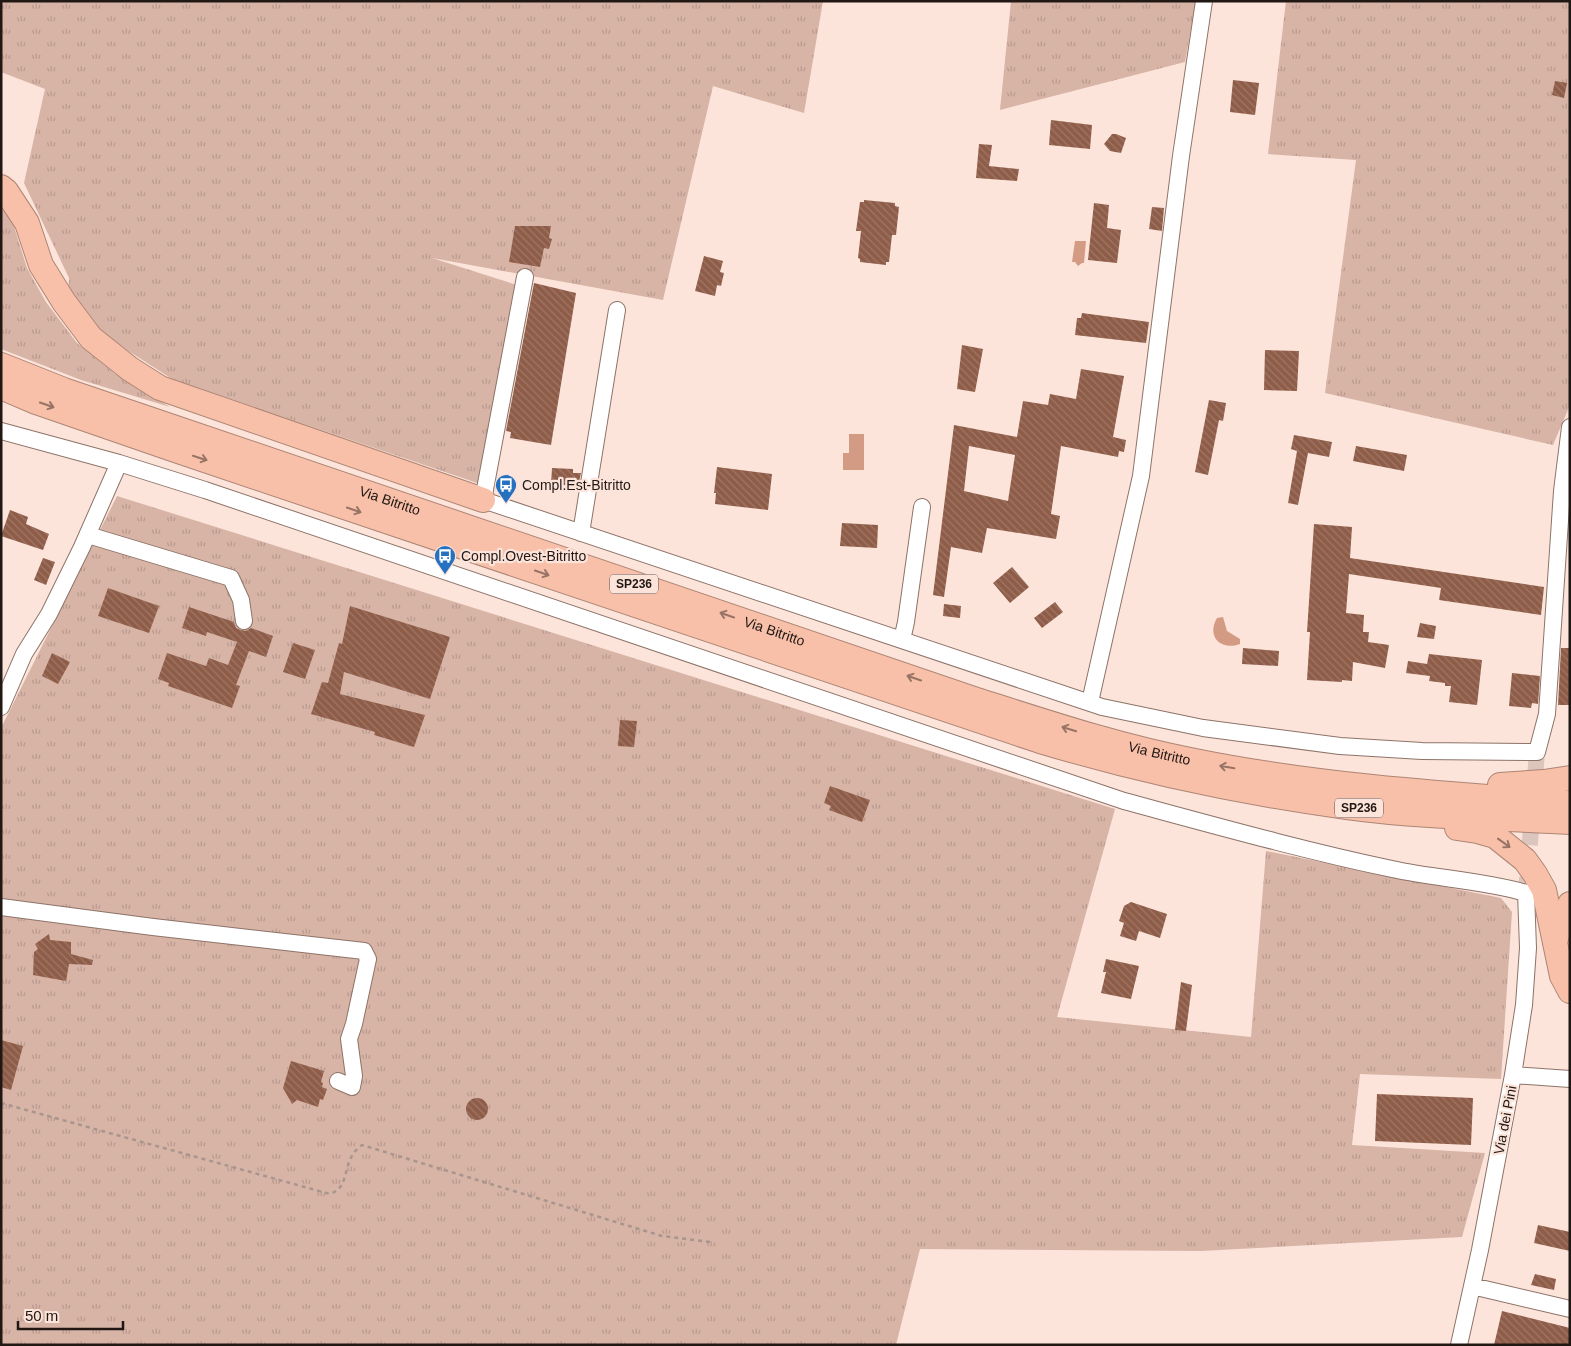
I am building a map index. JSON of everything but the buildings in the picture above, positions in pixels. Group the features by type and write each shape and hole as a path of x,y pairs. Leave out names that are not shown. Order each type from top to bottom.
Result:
{"highway":[{"path":"1,188 6,191 27,223 41,264 64,302 91,338 130,369 160,388 483,500"},
{"path":"1,351 59,375 136,414"},
{"name":"Via Bitritto","path":"1,364 64,390 1088,735 1194,761 1344,785 1420,793 1570,803"},
{"name":"Via Bitritto","path":"1,387 36,402 175,450 1040,741 1093,757 1228,787 1348,807 1414,813 1570,822"},
{"path":"1151,770 1225,797 1265,806 1380,822 1458,828 1495,836 1525,860 1544,890 1562,976 1570,991"},
{"path":"1275,775 1340,773 1509,786 1570,778"},
{"path":"1555,943 1564,915 1570,904"}],"street":[{"path":"1090,702 1141,476 1181,156 1204,1"},
{"path":"525,277 483,500 1102,707 1203,728 1340,746 1422,751 1537,752 1546,714 1562,491 1570,427"},
{"path":"581,533 617,310"},
{"path":"1,430 119,463 88,535 49,614 24,654 1,707"},
{"name":"Via dei Pini","path":"119,463 205,490 1124,801 1275,843 1394,870 1502,886 1526,893 1528,948 1524,1005 1513,1075 1459,1345"},
{"path":"902,640 922,508"},
{"path":"88,535 231,578 241,600 244,621"},
{"path":"1,907 153,927 364,951 368,959 349,1039 354,1076 352,1086 338,1081"},
{"path":"1513,1075 1570,1079"},
{"path":"1472,1286 1570,1309"}],"path":[{"path":"1,1103 330,1194 336,1192 344,1182 346,1166 354,1151 362,1145 662,1236 711,1242"}],"green space":[{"path":"1,1 823,1 804,113 713,86 663,300 432,258 523,287 486,486 172,379 93,325 68,299 69,278 24,183 45,89 1,72"},
{"path":"1011,1 1196,1 1185,62 1000,110"},
{"path":"1286,1 1570,1 1570,405 1553,445 1325,393 1356,160 1268,154"},
{"path":"1,207 12,220 27,268 46,302 77,343 115,374 170,407 81,380 1,349"},
{"path":"117,496 1115,809 1057,1017 1251,1037 1266,851 1501,898 1512,912 1501,1079 1360,1074 1352,1145 1485,1153 1462,1237 1201,1251 920,1249 896,1345 1,1345 1,728"}],"shaded area":[{"path":"1075,241 1086,241 1084,263 1078,266 1075,262 1072,262"},
{"path":"849,434 864,434 864,470 843,470 843,453 849,453"},
{"path":"1223,617 1227,631 1240,639 1240,644 1227,646 1217,641 1213,631 1214,625 1217,618"}],"tunnel":[{"path":"1526,893 1537,752"}],"place":[{"name":"Compl.Est-Bitritto","path":"506,504"},
{"name":"Compl.Ovest-Bitritto","path":"445,575"}]}
